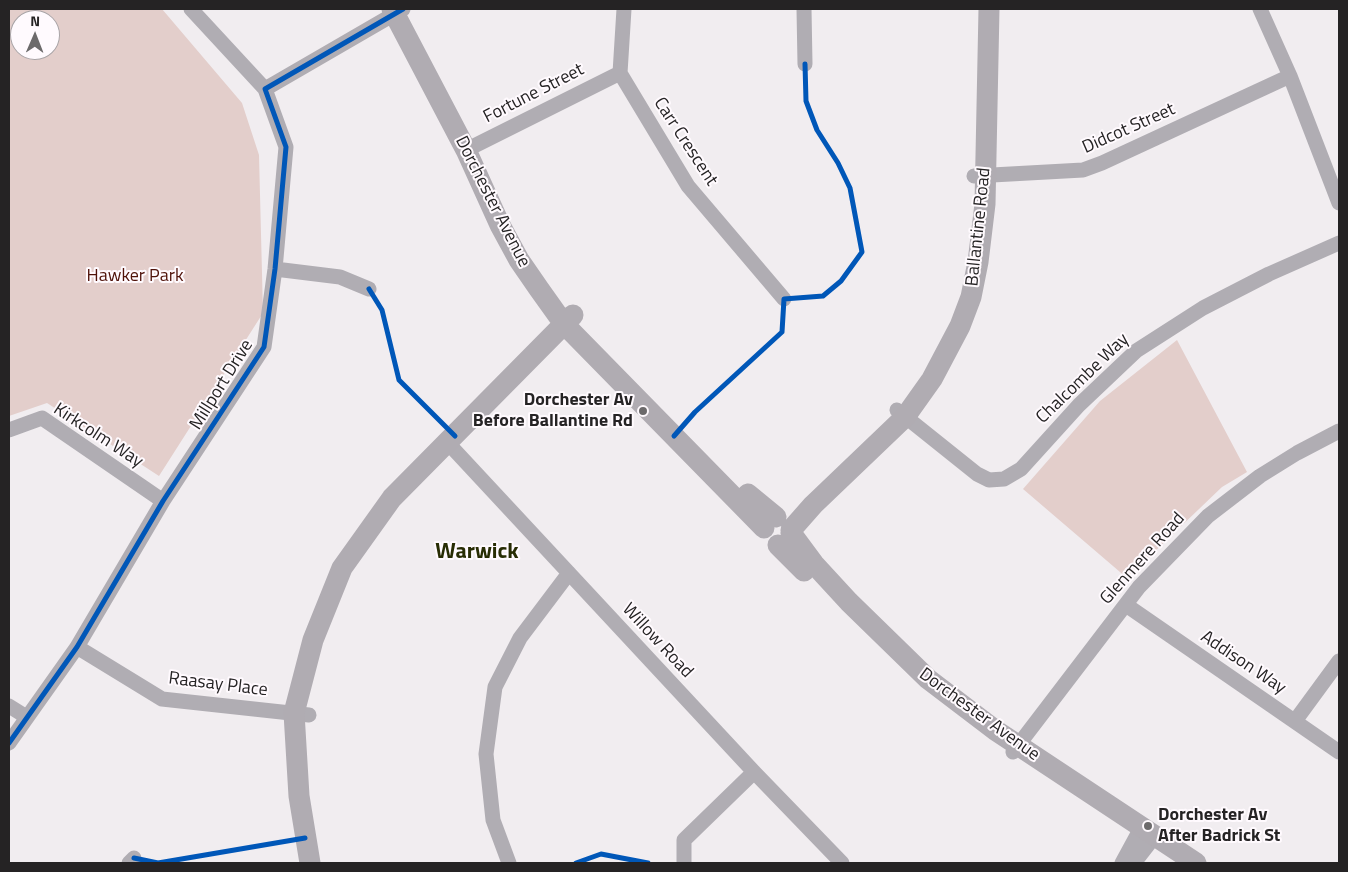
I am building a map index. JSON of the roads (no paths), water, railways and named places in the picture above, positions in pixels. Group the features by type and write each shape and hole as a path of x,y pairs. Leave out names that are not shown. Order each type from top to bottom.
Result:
{"street":[{"path":"192,9 265,89 399,10"},
{"path":"620,72 624,9"},
{"path":"804,9 805,64"},
{"name":"Ballantine Road","path":"978,9 980,175"},
{"name":"Ballantine Road","path":"780,528 901,413 936,350 958,294 966,260 980,175 989,9"},
{"path":"1260,9 1290,76 1339,203"},
{"name":"Dorchester Avenue","path":"399,10 471,147 500,225 519,260 573,324 749,495 780,528 857,628 921,687 989,739 1016,749 1145,837 1196,863"},
{"name":"Fortune Street","path":"471,147 620,72"},
{"name":"Carr Crescent","path":"620,72 688,186 784,299"},
{"name":"Didcot Street","path":"980,175 1083,170 1290,76"},
{"name":"Millport Drive","path":"9,742 77,647 163,501 264,347 275,269 286,148 265,89"},
{"name":"Chalcombe Way","path":"901,413 977,474 989,480 1004,479 1020,469 1079,405 1136,351 1203,308 1269,274 1339,243"},
{"path":"275,269 340,277 369,289"},
{"path":"310,863 299,796 301,714 313,640 342,568 392,498 451,446 573,324"},
{"name":"Kirkcolm Way","path":"9,430 42,418 163,501"},
{"name":"Glenmere Road","path":"1016,749 1139,587 1208,516 1260,476 1297,453 1339,431"},
{"name":"Willow Road","path":"451,446 754,772 842,863"},
{"path":"509,863 492,820 486,754 495,688 520,638 569,573"},
{"name":"Addison Way","path":"1126,605 1339,752"},
{"name":"Raasay Place","path":"77,647 162,699 301,714"},
{"path":"1295,721 1339,661"},
{"path":"9,706 26,716"},
{"path":"301,714 310,794 322,863"},
{"path":"684,863 684,840 754,772"},
{"path":"1122,863 1145,837"},
{"path":"1134,863 1145,837"},
{"name":"Dorchester Avenue","path":"1145,837 1174,863"}],"place":[{"name":"Dorchester Av Before Ballantine Rd","path":"643,411"},
{"name":"Dorchester Av After Badrick St","path":"1148,826"}],"district":[{"name":"Warwick","path":"477,553"}],"park label":[{"name":"Hawker Park","path":"135,277"}]}
